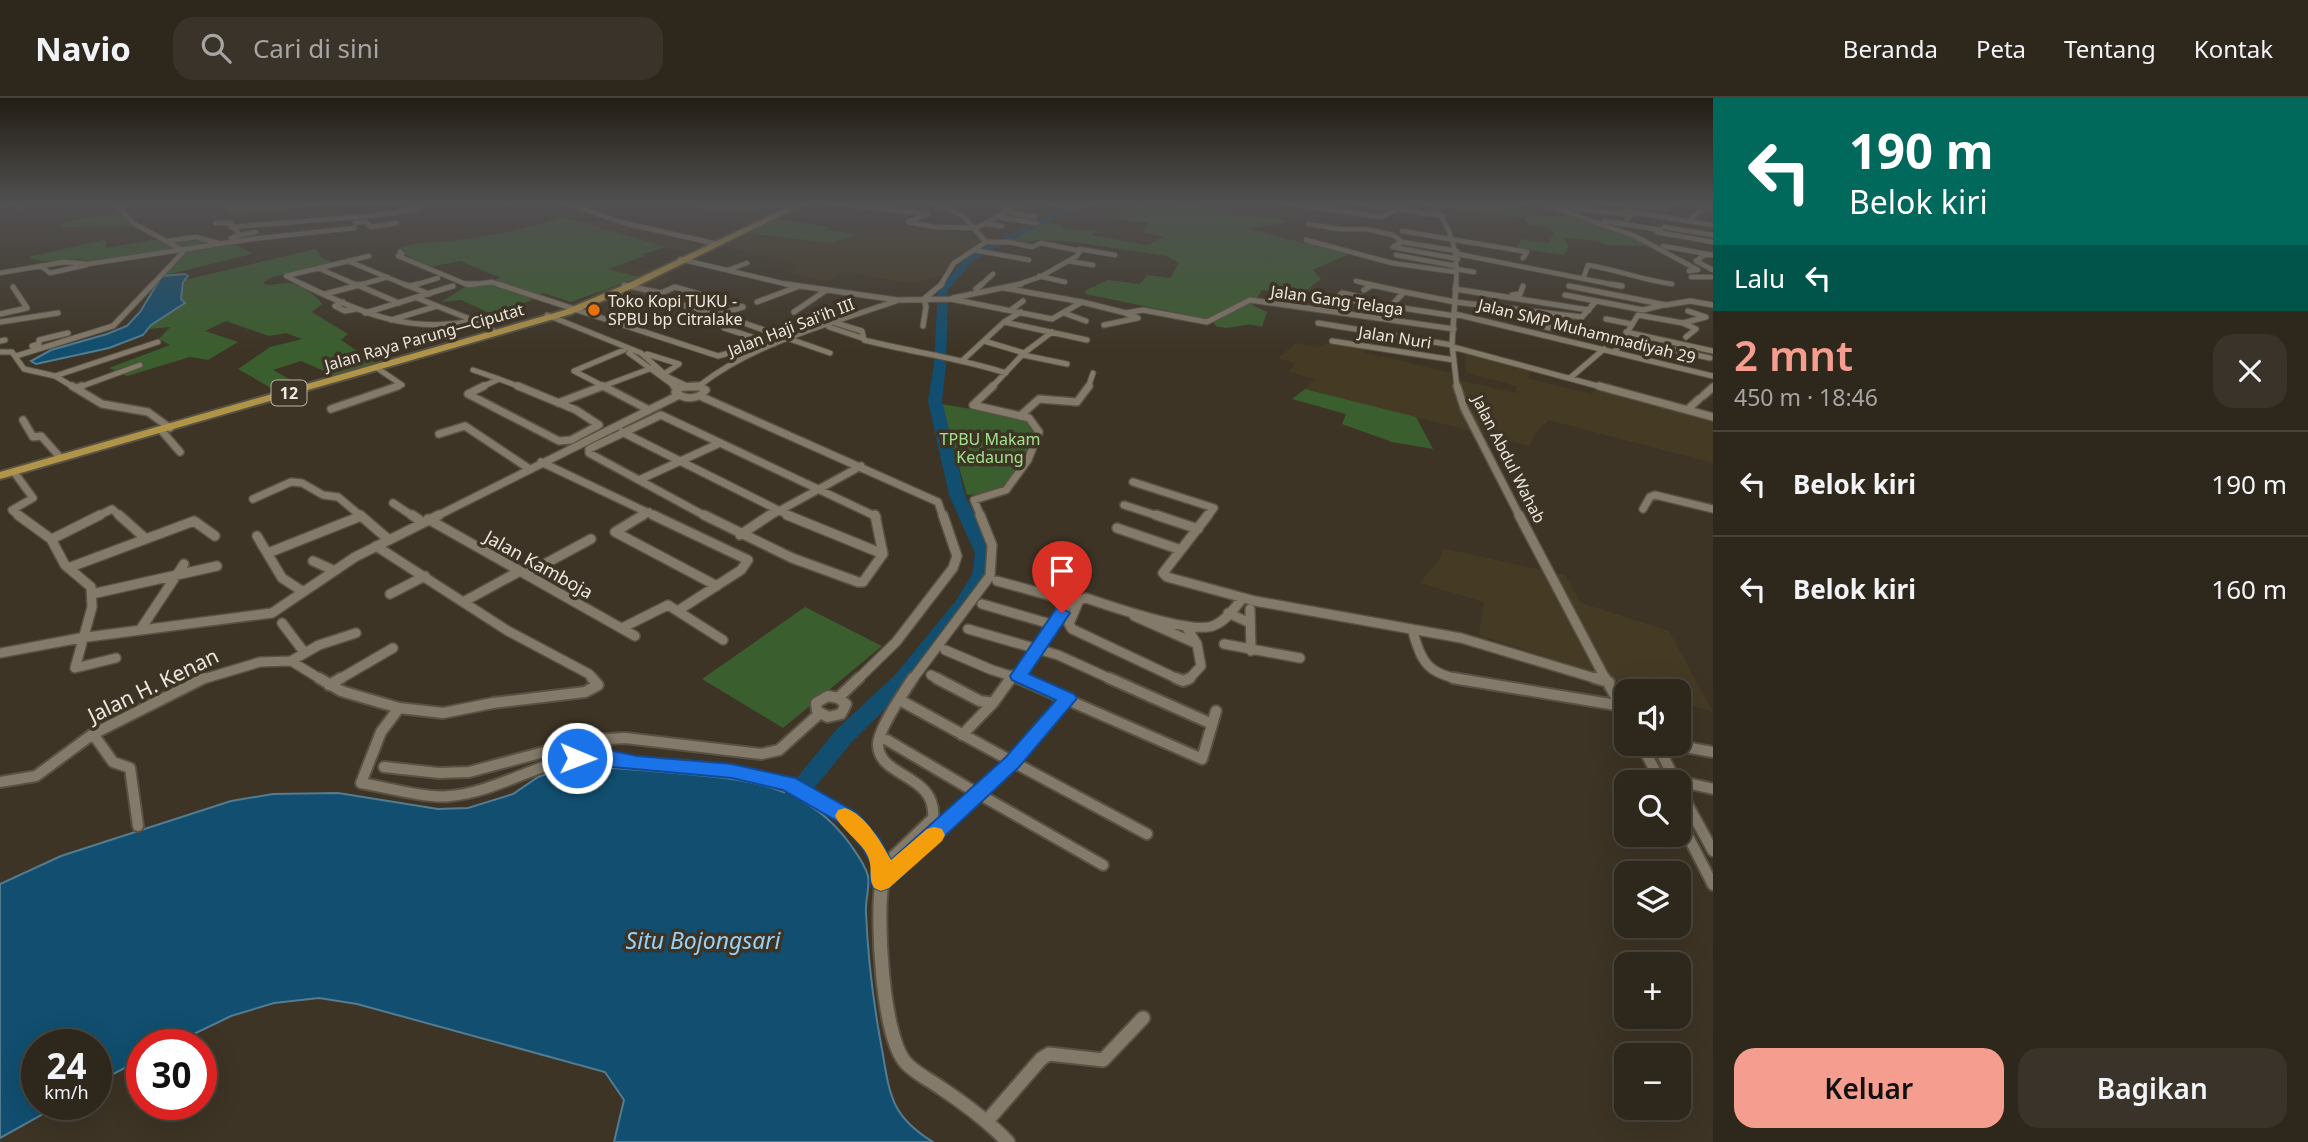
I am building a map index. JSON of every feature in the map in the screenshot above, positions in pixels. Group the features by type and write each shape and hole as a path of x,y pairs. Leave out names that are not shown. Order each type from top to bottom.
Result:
{"highway":[{"name":"Jalan Raya Parung—Ciputat","path":"0,475 545,317 627,285 697,252"},
{"name":"Jalan Raya Parung—Ciputat","path":"333,378 377,368 494,332"},
{"name":"Jalan Raya Parung—Ciputat","path":"0,475 59,456 166,428"}],"street":[{"path":"41,266 50,274 88,264 179,252"},
{"path":"0,352 13,354 113,326 183,252"},
{"path":"400,252 402,254 398,256 468,285 492,282 720,356 752,345 764,348"},
{"path":"924,299 944,282 954,263 976,252"},
{"path":"981,252 1028,260"},
{"path":"976,289 991,290 1029,282 1078,256 1079,252"},
{"path":"1095,252 1115,255"},
{"path":"1350,252 1392,263 1457,262"},
{"path":"1413,252 1457,262"},
{"path":"1429,252 1457,262 1474,272"},
{"name":"Jalan Abdul Wahab","path":"1456,252 1452,346 1456,387 1477,436 1576,626 1614,691"},
{"path":"1491,258 1497,252"},
{"path":"1523,258 1526,252"},
{"path":"1668,252 1695,268 1711,269"},
{"path":"1694,252 1713,255"},
{"path":"1395,254 1622,286"},
{"path":"1672,254 1697,259 1706,254"},
{"path":"369,256 286,276 365,313 390,320 422,327 450,328 473,321"},
{"path":"1583,279 1589,258"},
{"path":"682,259 797,287 897,300 949,299 1052,320 1082,302"},
{"path":"1697,259 1697,262 1711,269"},
{"path":"348,261 429,294"},
{"path":"1068,261 1093,265"},
{"path":"0,273 75,262 88,264"},
{"path":"728,270 747,263"},
{"path":"1588,265 1633,273 1640,279 1672,284"},
{"path":"318,268 399,303"},
{"path":"1695,268 1698,270 1690,274 1713,276"},
{"path":"949,299 976,289 993,274"},
{"path":"1039,276 1065,282"},
{"path":"325,294 388,277"},
{"path":"410,286 438,278"},
{"path":"1356,281 1455,302 1582,317 1596,301"},
{"path":"627,285 661,293 675,287 743,307 722,314 660,299 663,294 661,293"},
{"path":"1364,290 1371,285"},
{"path":"365,313 453,286"},
{"path":"1503,296 1519,294 1522,286"},
{"path":"1569,286 1666,305"},
{"path":"757,302 797,287"},
{"name":"Jalan Gang Telaga","path":"1003,287 1126,313 1143,310 1207,321 1248,300 1454,329"},
{"path":"0,314 27,307 13,288"},
{"path":"1455,289 1589,310"},
{"path":"794,312 825,291"},
{"path":"1391,306 1404,292"},
{"name":"Jalan SMP Muhammadiyah 29","path":"1361,297 1342,293 1338,298 1542,327 1556,337 1713,376"},
{"path":"677,303 701,294"},
{"path":"1565,295 1643,310 1690,301 1713,305"},
{"path":"416,298 494,332"},
{"path":"923,326 926,307 924,299"},
{"name":"Jalan Haji Sai'ih III","path":"699,386 718,370 764,348 897,300"},
{"path":"1011,310 1023,301"},
{"path":"390,320 437,306"},
{"path":"1684,323 1706,317 1688,311"},
{"path":"963,360 1004,322 1021,312"},
{"path":"0,322 58,313"},
{"path":"1063,313 1086,321"},
{"path":"1104,325 1138,318 1126,313"},
{"path":"1615,352 1638,315 1650,314 1696,329 1686,337"},
{"path":"545,317 639,358 685,398 700,396 938,502 957,556 953,568 897,642 838,698"},
{"path":"545,317 679,364 664,374"},
{"path":"1606,320 1631,324"},
{"path":"774,344 724,328 738,322 830,353"},
{"path":"1004,322 1087,340"},
{"path":"833,323 862,331 862,338"},
{"path":"1318,323 1452,346 1713,417"},
{"path":"824,326 862,338 941,358 963,360 1006,373"},
{"path":"739,333 754,327"},
{"path":"1542,327 1563,331"},
{"path":"883,866 933,818 934,807 929,793 883,760 878,747 880,735 911,681 990,576 992,545 974,500 1006,490 1028,460 1039,427 1020,416 973,405 1023,354 1052,332"},
{"path":"1626,332 1711,358"},
{"path":"13,354 38,345 38,340 68,333"},
{"path":"761,340 777,334"},
{"path":"1547,342 1556,337"},
{"path":"1622,339 1711,358"},
{"path":"984,341 1066,364"},
{"name":"Jalan Nuri","path":"1332,341 1454,358"},
{"path":"55,376 158,342"},
{"path":"1569,350 1580,343"},
{"path":"1411,349 1454,358"},
{"path":"1570,378 1604,349"},
{"path":"624,350 574,371 600,387 649,410"},
{"path":"641,352 664,374 687,386 699,386 706,390 700,396"},
{"path":"13,354 26,370 55,376 106,405 148,412 166,428 180,452"},
{"path":"1700,373 1711,358"},
{"path":"1638,365 1644,359"},
{"path":"77,388 140,365"},
{"path":"558,403 657,366"},
{"path":"331,409 402,385 377,368"},
{"path":"473,370 499,379 558,403 599,425 571,440 559,441 468,394 499,379"},
{"path":"1020,416 1038,398 1077,402 1089,387 1093,373"},
{"path":"0,653 80,638 272,613 286,606 302,591 333,570 376,546 541,461 649,410 687,386"},
{"path":"1687,410 1713,387"},
{"path":"1704,414 1713,408"},
{"path":"661,415 873,513 877,517 883,554 863,582 856,582 740,535 588,451 622,432 661,415"},
{"path":"23,420 33,437 41,436 59,456"},
{"path":"439,434 465,426 528,468"},
{"path":"622,432 778,511 883,554"},
{"path":"639,480 720,443"},
{"path":"541,461 748,560 741,570 679,610"},
{"path":"740,535 861,466"},
{"path":"14,472 33,498 13,507 12,510 27,524 52,540 68,568 86,580 92,594 75,669 116,658"},
{"path":"253,499 297,481 323,495 335,495 389,540"},
{"path":"1133,482 1214,508 1163,573 1167,577 1243,598 1461,638 1609,682"},
{"path":"1643,509 1650,497 1655,495 1713,509"},
{"name":"Jalan Kamboja","path":"393,503 523,572 635,636"},
{"path":"1124,505 1198,529"},
{"path":"52,540 112,509 146,539"},
{"path":"649,512 615,531 717,586"},
{"path":"268,553 361,516"},
{"path":"68,568 196,521 215,536"},
{"path":"1117,528 1181,550"},
{"path":"257,536 282,578 302,591"},
{"path":"465,601 591,539"},
{"path":"356,633 304,652 291,661 329,685 352,695 400,708 443,713 493,703 581,693 598,685 589,674 515,635 376,546"},
{"path":"313,561 333,570"},
{"path":"140,630 184,564"},
{"path":"92,594 217,566"},
{"path":"390,594 425,576"},
{"path":"962,735 1016,676 1070,601 997,581"},
{"path":"1192,628 1201,666 1188,680 1183,681 1069,627 1082,598 1192,628 1210,628 1243,598"},
{"path":"982,604 1054,625"},
{"path":"622,628 665,605 679,610 723,640"},
{"path":"1113,607 1196,644"},
{"path":"1250,609 1251,651"},
{"path":"1228,613 1250,623"},
{"path":"282,623 304,652"},
{"path":"968,629 1058,655 1212,724"},
{"path":"1412,629 1424,665 1432,671 1448,677 1614,708"},
{"path":"1224,644 1300,658"},
{"path":"329,685 393,648"},
{"path":"944,650 992,670 1016,676 1202,759 1216,711"},
{"name":"Jalan H. Kenan","path":"0,782 28,779 42,773 93,734 220,671 260,662 291,661"},
{"path":"931,675 981,701 993,702"},
{"path":"827,696 838,698 846,704 841,714 832,717 820,714 815,707 818,700 827,696"},
{"path":"881,882 1013,762 1068,698"},
{"path":"905,703 1147,834"},
{"path":"400,708 381,732 361,783 446,797 459,796 495,788 577,758 608,757 637,763 732,771 788,784 849,818 871,844 883,866 878,909 882,957 890,1015 903,1060 988,1120 1008,1142"},
{"path":"384,767 439,773 468,772 589,740 625,738 761,754 779,750 820,714"},
{"path":"93,734 113,762 130,768 138,826"},
{"path":"887,740 1103,865"},
{"path":"1691,748 1713,752"},
{"path":"1691,785 1713,789"},
{"path":"1691,811 1713,851"},
{"path":"1691,842 1713,885"},
{"path":"988,1120 1041,1059 1049,1054 1103,1060 1143,1018"}],"shaded area":[{"path":"747,252 972,252 960,259 948,278 939,276 912,284 846,272 825,282 788,271 797,266"},
{"path":"625,263 663,273 659,275 674,279 655,287 661,289 630,303 590,295 637,278 606,270"},
{"path":"1344,342 1368,346 1363,352 1451,373 1451,378 1515,393 1517,386 1466,373 1464,350 1534,367 1527,378 1591,394 1600,385 1713,417 1713,463 1548,420 1535,433 1530,446 1305,389 1314,379 1289,372 1295,363 1278,358 1296,343 1318,348 1325,343 1339,346"},
{"path":"1442,548 1565,575 1581,603 1669,631 1713,712 1691,705 1691,679 1614,680 1479,635 1484,602 1420,583 1442,556"}],"green space":[{"path":"52,252 176,252 92,262 78,259 44,261 29,257"},
{"path":"181,252 248,252 252,254 162,276"},
{"path":"304,252 317,252 324,259 332,262 270,278 263,283 291,283 313,295 322,304 312,312 348,334 341,340 375,363 333,375 301,361 273,370 300,385 278,392 238,369 270,347 302,339 286,333 269,336 226,321 205,331 238,342 208,360 190,357 127,376 109,368 170,345 159,339 170,327 149,329 184,304 181,299 185,280"},
{"path":"403,252 649,252 641,254 645,256 608,269 639,277 571,302 543,293 529,299 532,300 492,314 461,300 441,302 465,287 501,278 460,261 430,267 414,261"},
{"path":"1138,252 1340,252 1349,254 1313,270 1321,279 1301,295 1262,290 1252,305 1267,312 1262,327 1216,326 1212,320 1085,294 1086,290 1108,280 1140,284 1147,275 1170,278 1179,263 1166,256"},
{"path":"1542,252 1566,252 1564,255"},
{"path":"1305,389 1416,417 1433,449 1392,442 1342,424 1346,414 1292,399"},
{"name":"TPBU Makam Kedaung","path":"941,404 1019,417 1035,426 1029,451 1006,485 992,492 967,495"},
{"path":"805,607 882,646 783,728 702,679"}],"water":[{"path":"162,276 188,276 183,282 181,299 185,303 151,325 143,335 109,348 36,364 31,361 51,350 127,326 140,312"},
{"name":"Situ Bojongsari","path":"585,766 710,776 756,783 797,798 816,809 834,825 858,855 868,876 866,908 870,967 888,1084 902,1116 933,1142 614,1142 624,1100 605,1072 357,1004 319,998 274,1003 231,1016 204,1029 126,1029 126,1067 112,1075 112,1029 21,1029 21,1120 32,1120 0,1138 0,884 61,856 231,801 273,794 338,793 438,809 468,808 513,794 538,777 564,768"}],"waterway":[{"path":"795,796 844,736 902,680 963,605 981,575 984,553 957,495 935,401 940,364 943,289 971,258 983,252"}],"slow traffic":[{"path":"845,816 871,844 883,866 881,882 934,835"}],"place":[{"name":"Toko Kopi TUKU - SPBU bp Citralake","path":"594,310"}],"route":[{"path":"577,758 608,757 637,763 732,771 788,784 849,818 871,844 883,866 881,882 1013,762 1068,698 1018,676 1062,613"}]}
